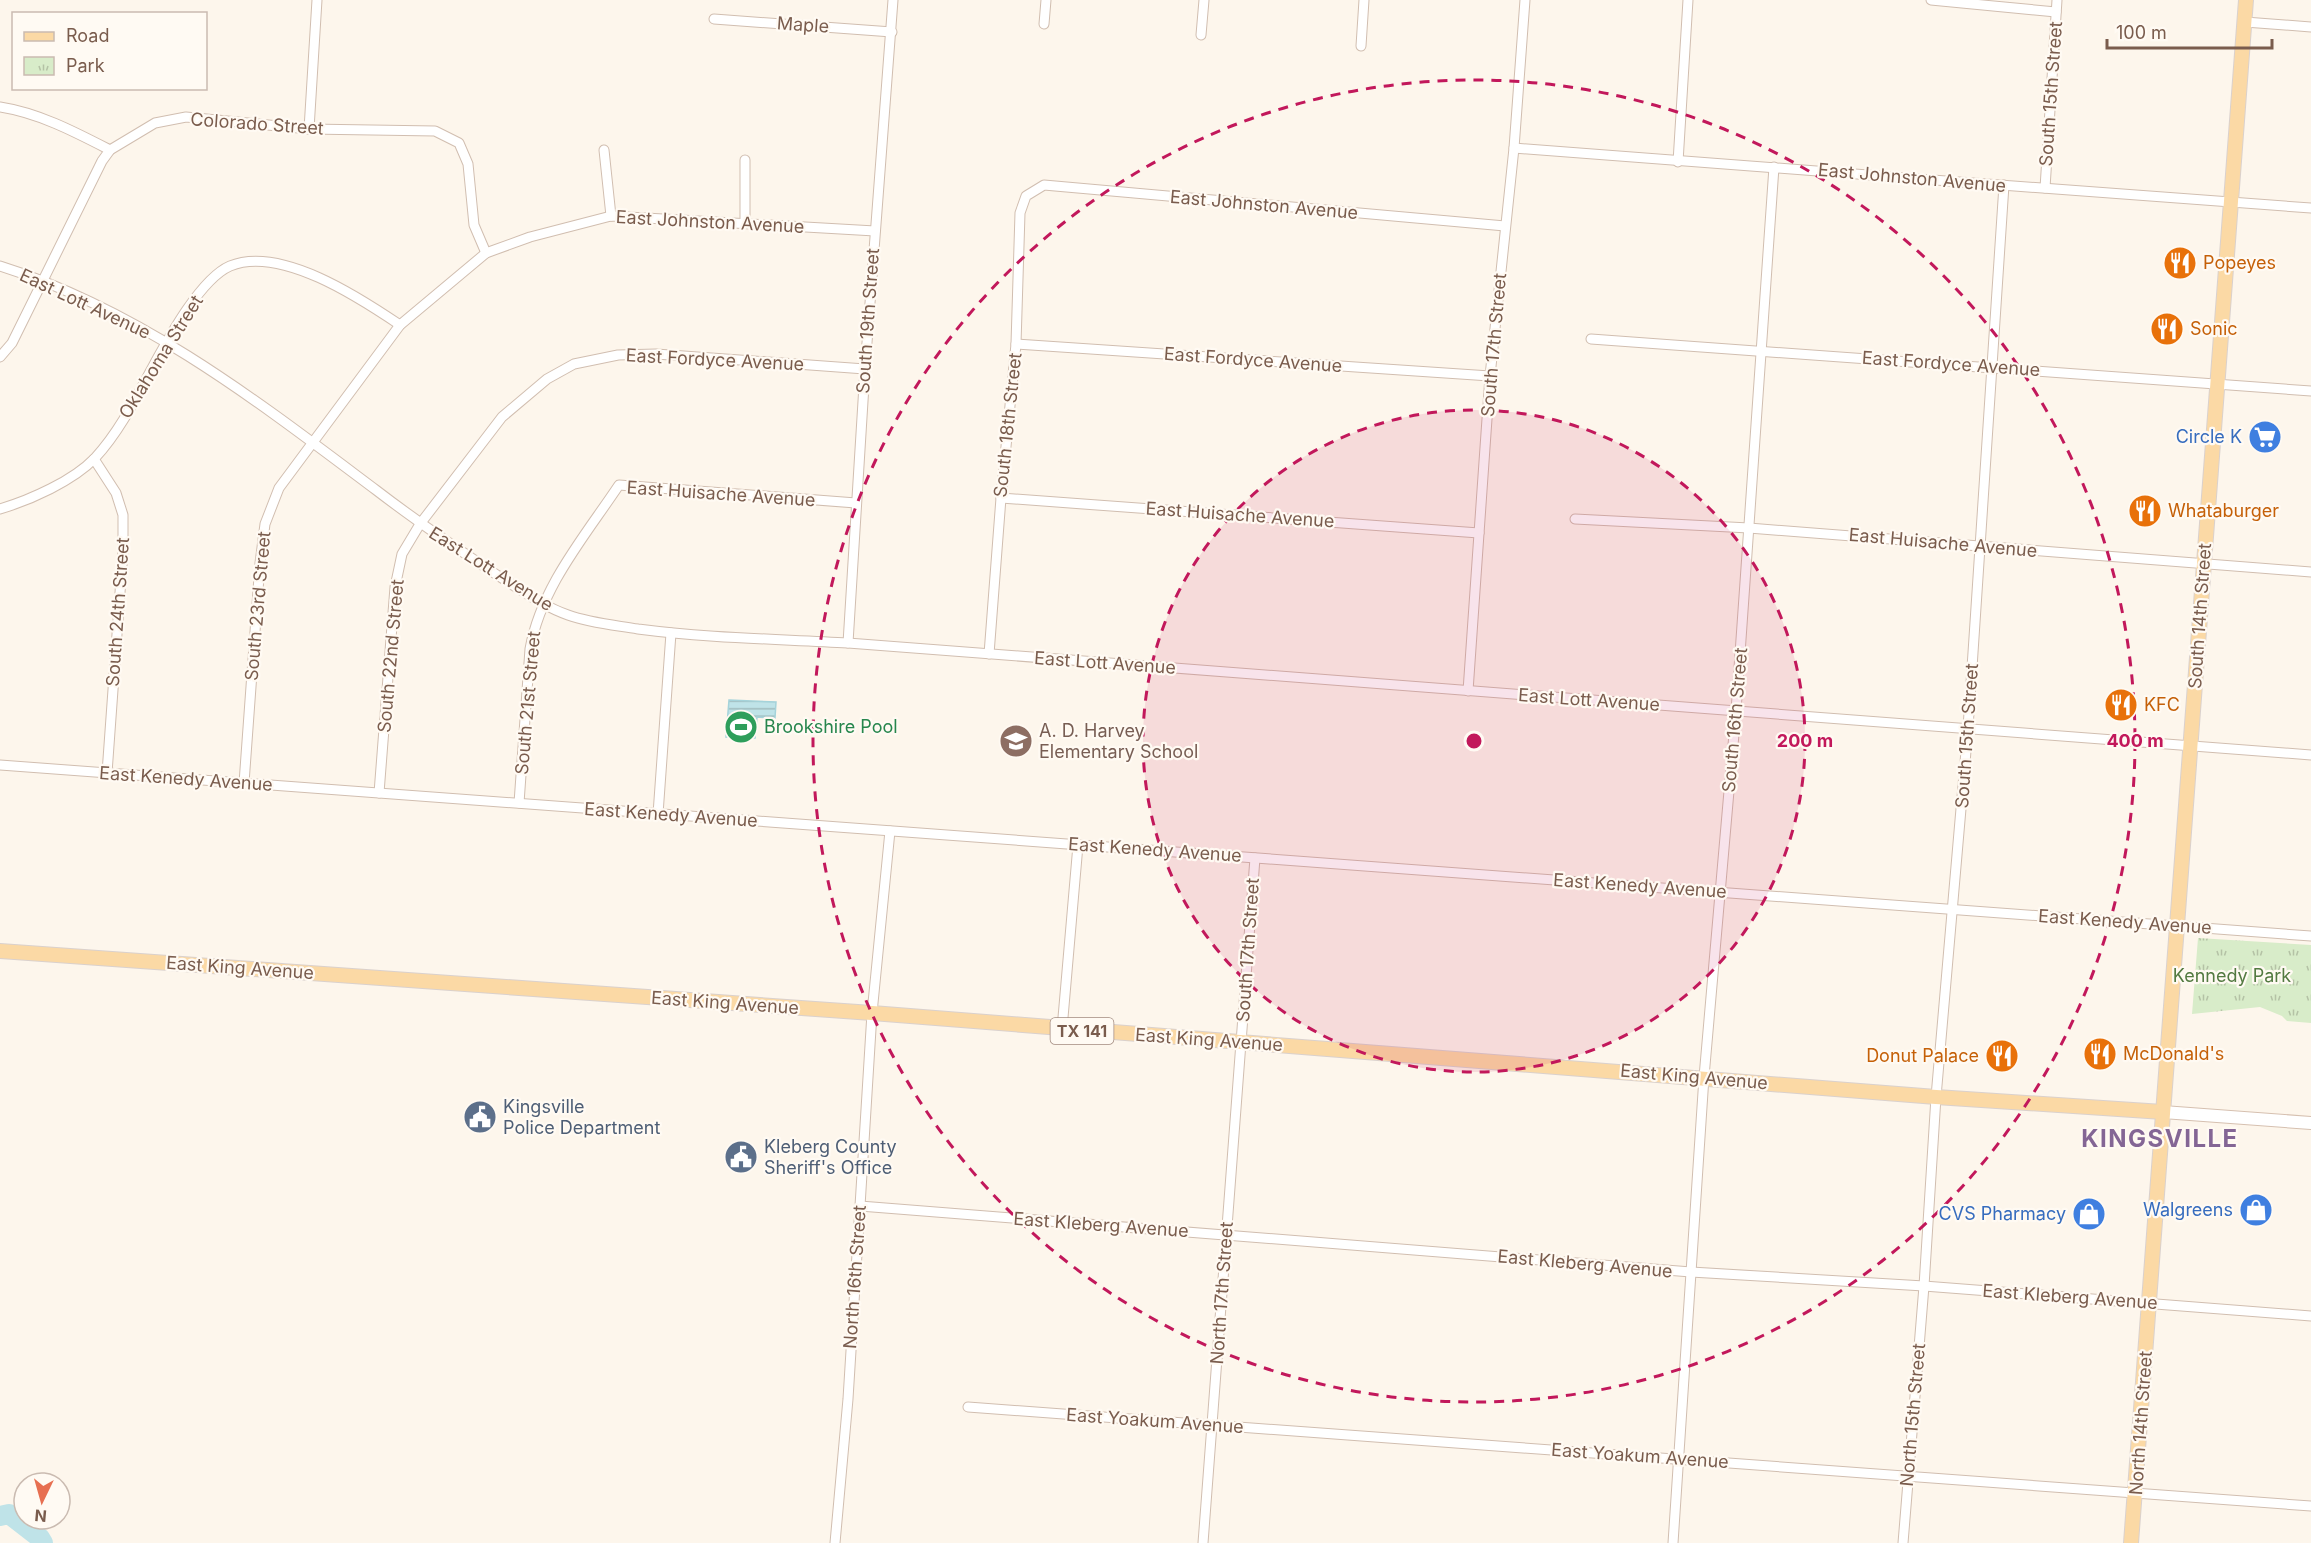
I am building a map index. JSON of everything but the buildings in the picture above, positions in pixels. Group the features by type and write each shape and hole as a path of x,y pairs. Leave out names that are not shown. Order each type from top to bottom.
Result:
{"main road":[{"name":"South 14th Street","path":"2150,1303 2246,0"},
{"name":"East King Avenue","path":"0,951 872,1014 1704,1077 1936,1097 2311,1123"},
{"name":"North 14th Street","path":"2131,1543 2150,1303"}],"street":[{"path":"309,129 317,0"},
{"name":"South 19th Street","path":"848,643 865,369 893,0"},
{"path":"1044,24 1046,0"},
{"path":"1201,34 1204,0"},
{"path":"1360,46 1364,0"},
{"name":"South 17th Street","path":"1468,691 1490,376 1514,148 1525,0"},
{"path":"1678,162 1688,0"},
{"path":"1931,0 2056,12"},
{"name":"South 15th Street","path":"2044,188 2057,0"},
{"name":"Maple","path":"714,19 892,32"},
{"path":"2245,22 2311,27"},
{"path":"0,107 14,109 65,126 110,150"},
{"name":"Colorado Street","path":"0,357 12,343 102,161 110,150 155,123 186,117 309,129 435,131 459,143 468,164 474,225 486,253"},
{"name":"East Johnston Avenue","path":"1514,148 2311,208"},
{"path":"604,150 611,216"},
{"path":"745,160 745,222"},
{"name":"South 16th Street","path":"1691,1272 1704,1077 1736,711 1774,167"},
{"name":"East Johnston Avenue","path":"1026,196 1044,185 1505,226"},
{"name":"South 15th Street","path":"1924,1286 1936,1097 1968,728 2004,185"},
{"name":"South 18th Street","path":"989,654 1016,344 1020,213 1026,196"},
{"name":"East Johnston Avenue","path":"313,443 400,326 486,253 530,237 611,216 875,231"},
{"name":"Oklahoma Street","path":"0,509 43,493 94,459 126,415 166,342 192,303 211,280 229,267 246,262 265,262 325,280 353,293 400,326"},
{"name":"East Lott Avenue","path":"0,266 42,280 197,360 313,443 420,525 544,605 592,622 671,633 848,643 2311,755"},
{"name":"East Fordyce Avenue","path":"1591,339 2311,391"},
{"name":"East Fordyce Avenue","path":"1016,344 1490,376"},
{"name":"East Fordyce Avenue","path":"420,525 502,417 547,379 574,364 618,355 656,354 865,369"},
{"name":"South 23rd Street","path":"244,783 260,563 265,524 279,488 313,443"},
{"name":"South 24th Street","path":"94,459 116,494 123,515 123,551 107,773"},
{"name":"East Huisache Avenue","path":"544,605 561,571 619,485 856,503"},
{"name":"East Huisache Avenue","path":"1001,498 1479,533"},
{"name":"East Huisache Avenue","path":"1575,519 1749,528 2311,572"},
{"name":"South 22nd Street","path":"379,793 395,587 402,554 420,525"},
{"name":"South 21st Street","path":"519,803 530,649 534,625 544,605"},
{"path":"658,814 671,633"},
{"name":"East Kenedy Avenue","path":"0,765 2311,936"},
{"name":"North 16th Street","path":"835,1543 848,1399 872,1014 890,831"},
{"path":"1062,1029 1078,845"},
{"name":"South 17th Street","path":"1241,1043 1255,858"},
{"name":"North 17th Street","path":"1203,1543 1241,1043"},
{"name":"East Kleberg Avenue","path":"860,1206 1691,1272 1924,1286 2311,1316"},
{"path":"1673,1543 1691,1272"},
{"name":"North 15th Street","path":"1903,1543 1924,1286"},
{"name":"East Yoakum Avenue","path":"968,1407 2311,1506"}],"green space":[{"name":"Kennedy Park","path":"2198,938 2311,945 2311,1023 2287,1021 2282,1016 2260,1007 2192,1014"}],"water":[{"name":"Brookshire Pool","path":"729,700 776,702 775,718 757,717 755,738 726,737"}],"waterway":[{"path":"0,1516 9,1514 40,1538 43,1543"}],"place":[{"name":"Popeyes","path":"2180,263"},
{"name":"Sonic","path":"2167,329"},
{"name":"Circle K","path":"2265,437"},
{"name":"Whataburger","path":"2145,511"},
{"name":"KFC","path":"2121,705"},
{"name":"Brookshire Pool","path":"741,727"},
{"name":"A. D. Harvey Elementary School","path":"1016,741"},
{"name":"McDonald's","path":"2100,1054"},
{"name":"Donut Palace","path":"2002,1056"},
{"name":"Kingsville Police Department","path":"480,1117"},
{"name":"Kleberg County Sheriff's Office","path":"741,1157"},
{"name":"Walgreens","path":"2256,1210"},
{"name":"CVS Pharmacy","path":"2089,1214"}],"district":[{"name":"KINGSVILLE","path":"2160,1139"}]}
